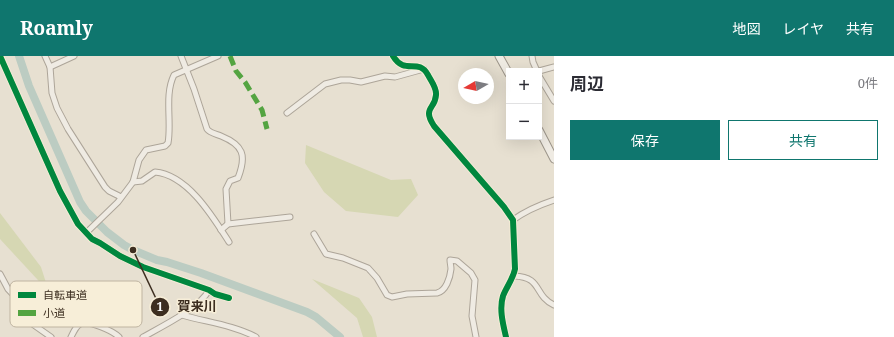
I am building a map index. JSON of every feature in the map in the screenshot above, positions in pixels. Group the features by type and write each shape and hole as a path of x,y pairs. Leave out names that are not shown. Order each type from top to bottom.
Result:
{"main road":[{"path":"499,56 506,69"},
{"path":"542,135 552,151 554,159"}],"street":[{"path":"0,56 60,191 78,224 86,233 92,239 120,256 143,267 229,298"},
{"path":"46,56 50,67 54,102 68,130 105,187 121,198"},
{"path":"50,67 74,56"},
{"path":"181,56 187,69 207,129 209,132 238,146 243,155 243,164 238,178 230,181 226,189 228,224"},
{"path":"86,233 103,218 133,182 139,160 146,150 165,146 168,143 170,129 170,94 174,75 218,56"},
{"path":"393,56 398,63 405,66 418,66 424,69 436,90 436,96 429,112 430,119 434,126 504,207 513,220 515,269 514,276 503,297 501,307 506,337"},
{"path":"532,56 532,62 536,68"},
{"path":"542,70 554,67"},
{"path":"287,113 325,84 341,80 361,82 385,76 395,77 424,69"},
{"path":"542,81 554,101"},
{"path":"133,182 142,181 155,172 175,178 193,192 229,242"},
{"path":"513,220 520,215 554,200"},
{"path":"221,230 228,224 290,217"},
{"path":"314,234 326,254 343,258 368,268 377,278 387,295 392,297 407,294 441,292 445,287 451,271 450,260 457,261 471,273 475,280 472,316 476,337"},
{"path":"0,274 10,291"},
{"path":"514,276 526,277 530,279 546,299 554,304"},
{"path":"143,337 182,315 207,295 209,290"},
{"path":"182,315 226,325 256,337"},
{"path":"37,327 51,337"},
{"path":"71,337 77,327"},
{"path":"100,327 116,333 119,337"}],"green space":[{"path":"306,145 391,180 411,179 418,195 398,217 346,211 324,192 305,163"},
{"path":"0,213 41,267 45,281 39,281 0,239"},
{"path":"312,279 359,298 372,317 377,337 363,337 357,318"}],"waterway":[{"path":"19,56 29,86 80,202 86,211 107,232 124,245 157,260 201,273 307,312 316,317 340,337"}],"marked path":[{"path":"230,56 236,71 245,82 262,110 267,129"}],"cycle path":[{"path":"0,56 60,191 78,224 92,239 120,256 143,267 229,298"},
{"path":"393,56 402,65 420,67 428,75 435,87 436,92 434,104 429,112 434,126 504,207 513,220 515,269 503,296 501,306 506,337"}],"place":[{"name":"賀来川","path":"133,250"}]}
